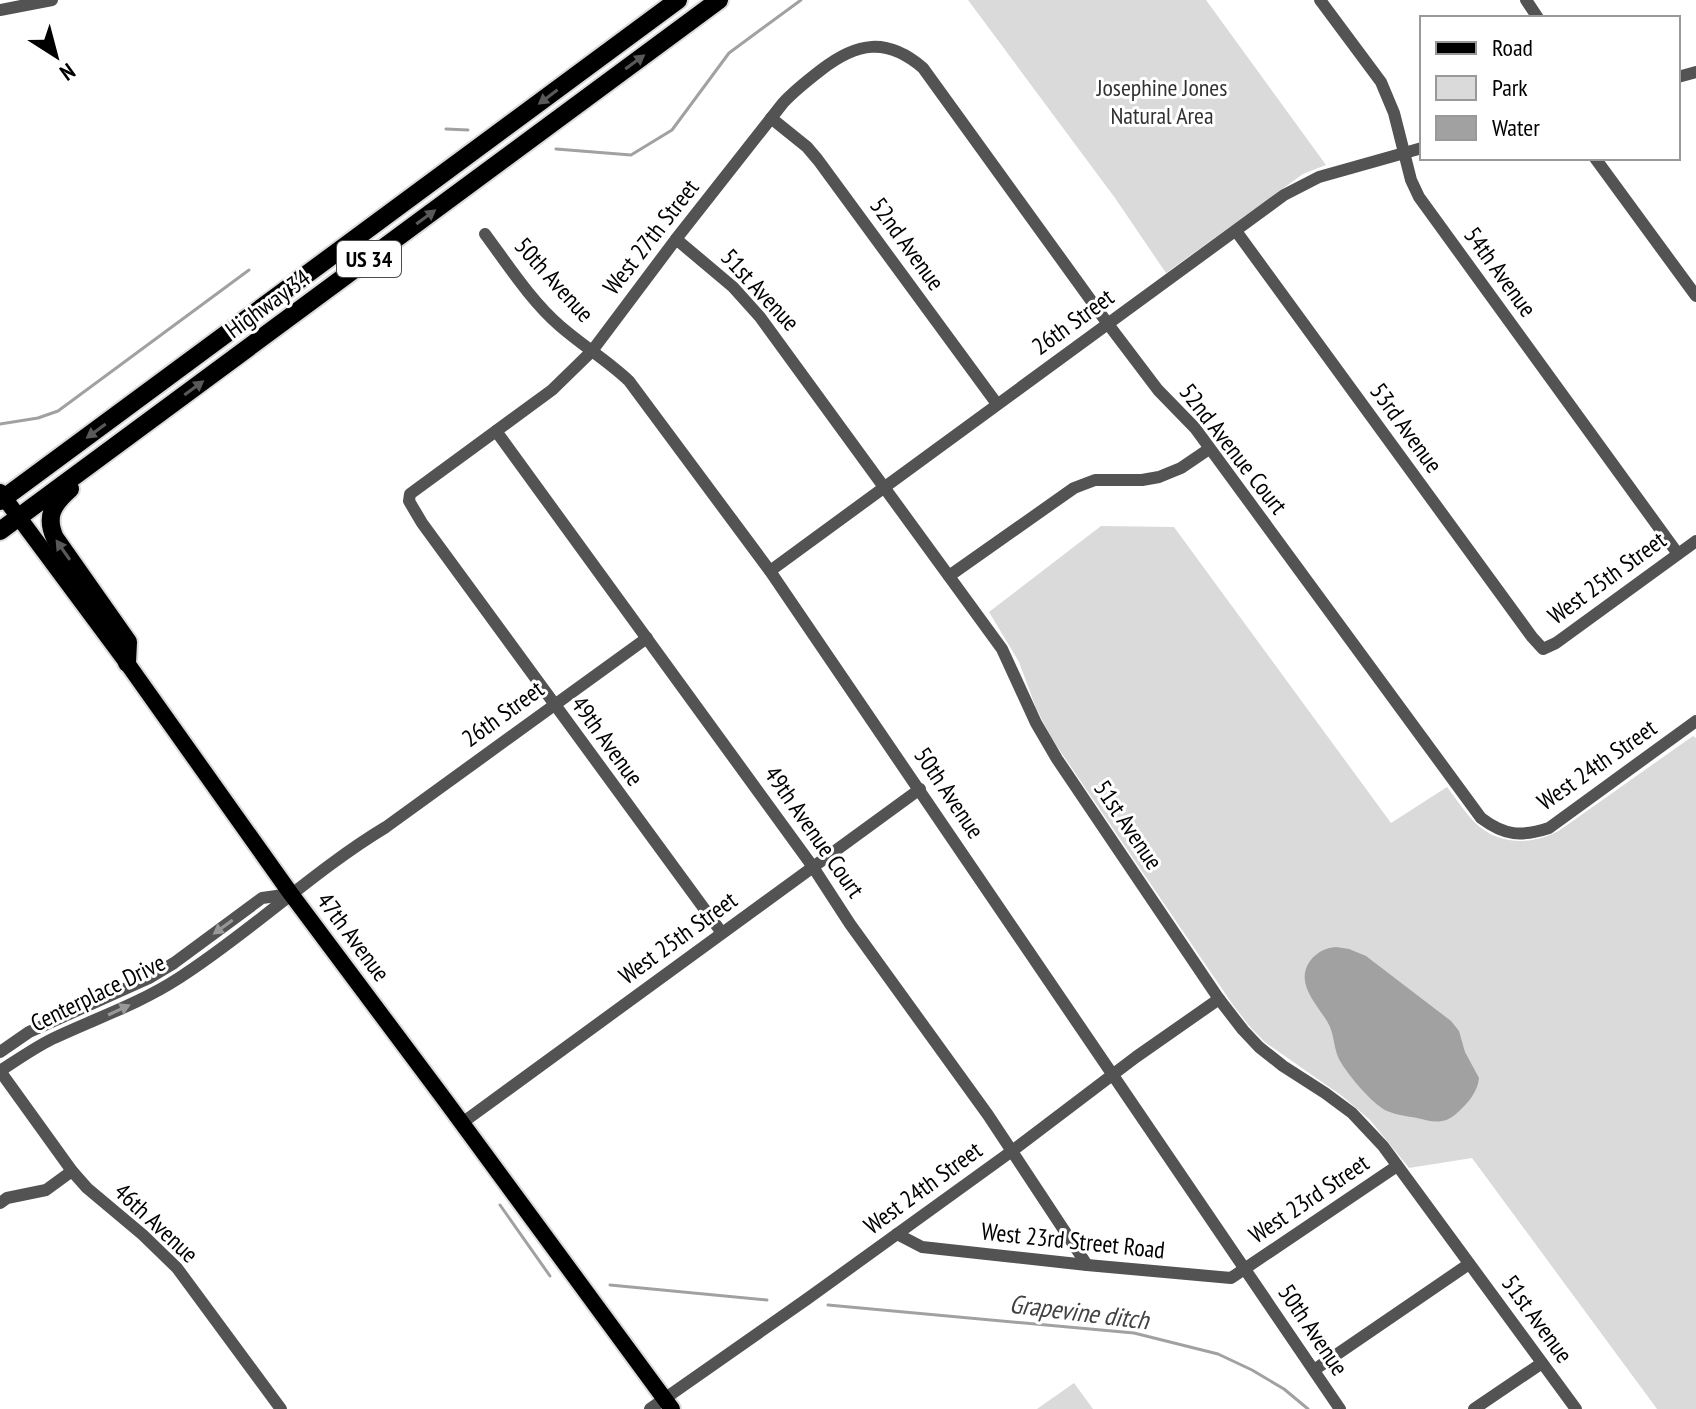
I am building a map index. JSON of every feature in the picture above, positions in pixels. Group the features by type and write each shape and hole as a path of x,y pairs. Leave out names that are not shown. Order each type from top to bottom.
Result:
{"highway":[{"name":"Highway 34","path":"1,497 678,0"},
{"name":"Highway 34","path":"0,531 719,0"},
{"path":"127,663 128,642 55,538 50,519 53,508 68,490 166,409"}],"main road":[{"name":"47th Avenue","path":"1,497 127,663 291,894 462,1123 662,1406"}],"street":[{"path":"0,10 52,0"},
{"name":"54th Avenue","path":"1320,0 1381,82 1394,113 1411,180 1419,197 1678,554"},
{"name":"West 27th Street","path":"410,494 552,390 592,351 676,239 796,89 837,57 856,49 891,48 913,59 927,73"},
{"name":"52nd Avenue Court","path":"927,73 1108,324 1158,390 1195,428 1481,818 1502,831 1518,834"},
{"name":"52nd Avenue","path":"771,118 818,160 997,404"},
{"name":"26th Street","path":"770,571 1284,195 1307,183 1420,149"},
{"path":"1596,160 1696,296"},
{"name":"53rd Avenue","path":"1236,231 1543,649"},
{"name":"50th Avenue","path":"485,234 518,279 559,325 629,381 770,571 1340,1409"},
{"name":"51st Avenue","path":"676,239 733,287 760,317 1002,649 1036,723 1057,759 1219,999 1259,1047 1352,1113 1383,1146 1576,1409"},
{"name":"49th Avenue Court","path":"496,431 813,867 850,924 1012,1151 1087,1265"},
{"path":"949,576 1074,488 1095,480 1159,477 1181,468 1209,449"},
{"name":"49th Avenue","path":"410,494 409,501 422,523 722,933"},
{"name":"West 25th Street","path":"1543,649 1556,643 1696,541"},
{"name":"26th Street","path":"306,883 647,638"},
{"name":"West 24th Street","path":"1518,834 1549,828 1696,721"},
{"name":"West 25th Street","path":"462,1123 920,789"},
{"name":"Centerplace Drive","path":"0,1071 51,1039 145,998 181,977 306,883"},
{"name":"Centerplace Drive","path":"0,1052 29,1032 149,978 262,898 291,894"},
{"name":"West 24th Street","path":"662,1406 1219,999"},
{"name":"46th Avenue","path":"0,1071 72,1171 177,1268 281,1409"},
{"name":"West 23rd Street","path":"1245,1269 1397,1166"},
{"path":"0,1203 7,1198 46,1190 72,1171"},
{"name":"West 23rd Street Road","path":"897,1234 922,1247 1087,1265 1231,1278 1245,1269"},
{"path":"1314,1370 1469,1264"},
{"path":"1474,1409 1542,1363"}],"green space":[{"name":"Josephine Jones Natural Area","path":"968,0 1206,0 1326,165 1303,174 1166,273 1115,198"},
{"path":"1101,526 1174,527 1391,823 1447,787 1471,818 1489,833 1509,840 1541,838 1560,830 1693,736 1696,738 1696,1409 1657,1409 1472,1158 1409,1168 1370,1120 1342,1096 1266,1043 1251,1028 1052,739 1036,708 1019,662 989,612"},
{"path":"1074,1383 1093,1409 1037,1409"}],"water":[{"path":"1336,947 1366,956 1451,1021 1459,1031 1465,1052 1479,1078 1477,1088 1465,1106 1452,1117 1433,1121 1387,1111 1367,1095 1346,1071 1338,1057 1330,1027 1310,996 1305,979 1310,961 1322,951"}],"waterway":[{"path":"556,149 631,155 672,130 729,53 801,0"},
{"path":"446,129 468,130"},
{"path":"0,424 38,418 58,411 249,270"},
{"name":"Grapevine ditch","path":"500,1205 550,1276"},
{"name":"Grapevine ditch","path":"610,1285 767,1300"},
{"name":"Grapevine ditch","path":"828,1305 1134,1333 1218,1354 1284,1389 1308,1409"}]}
